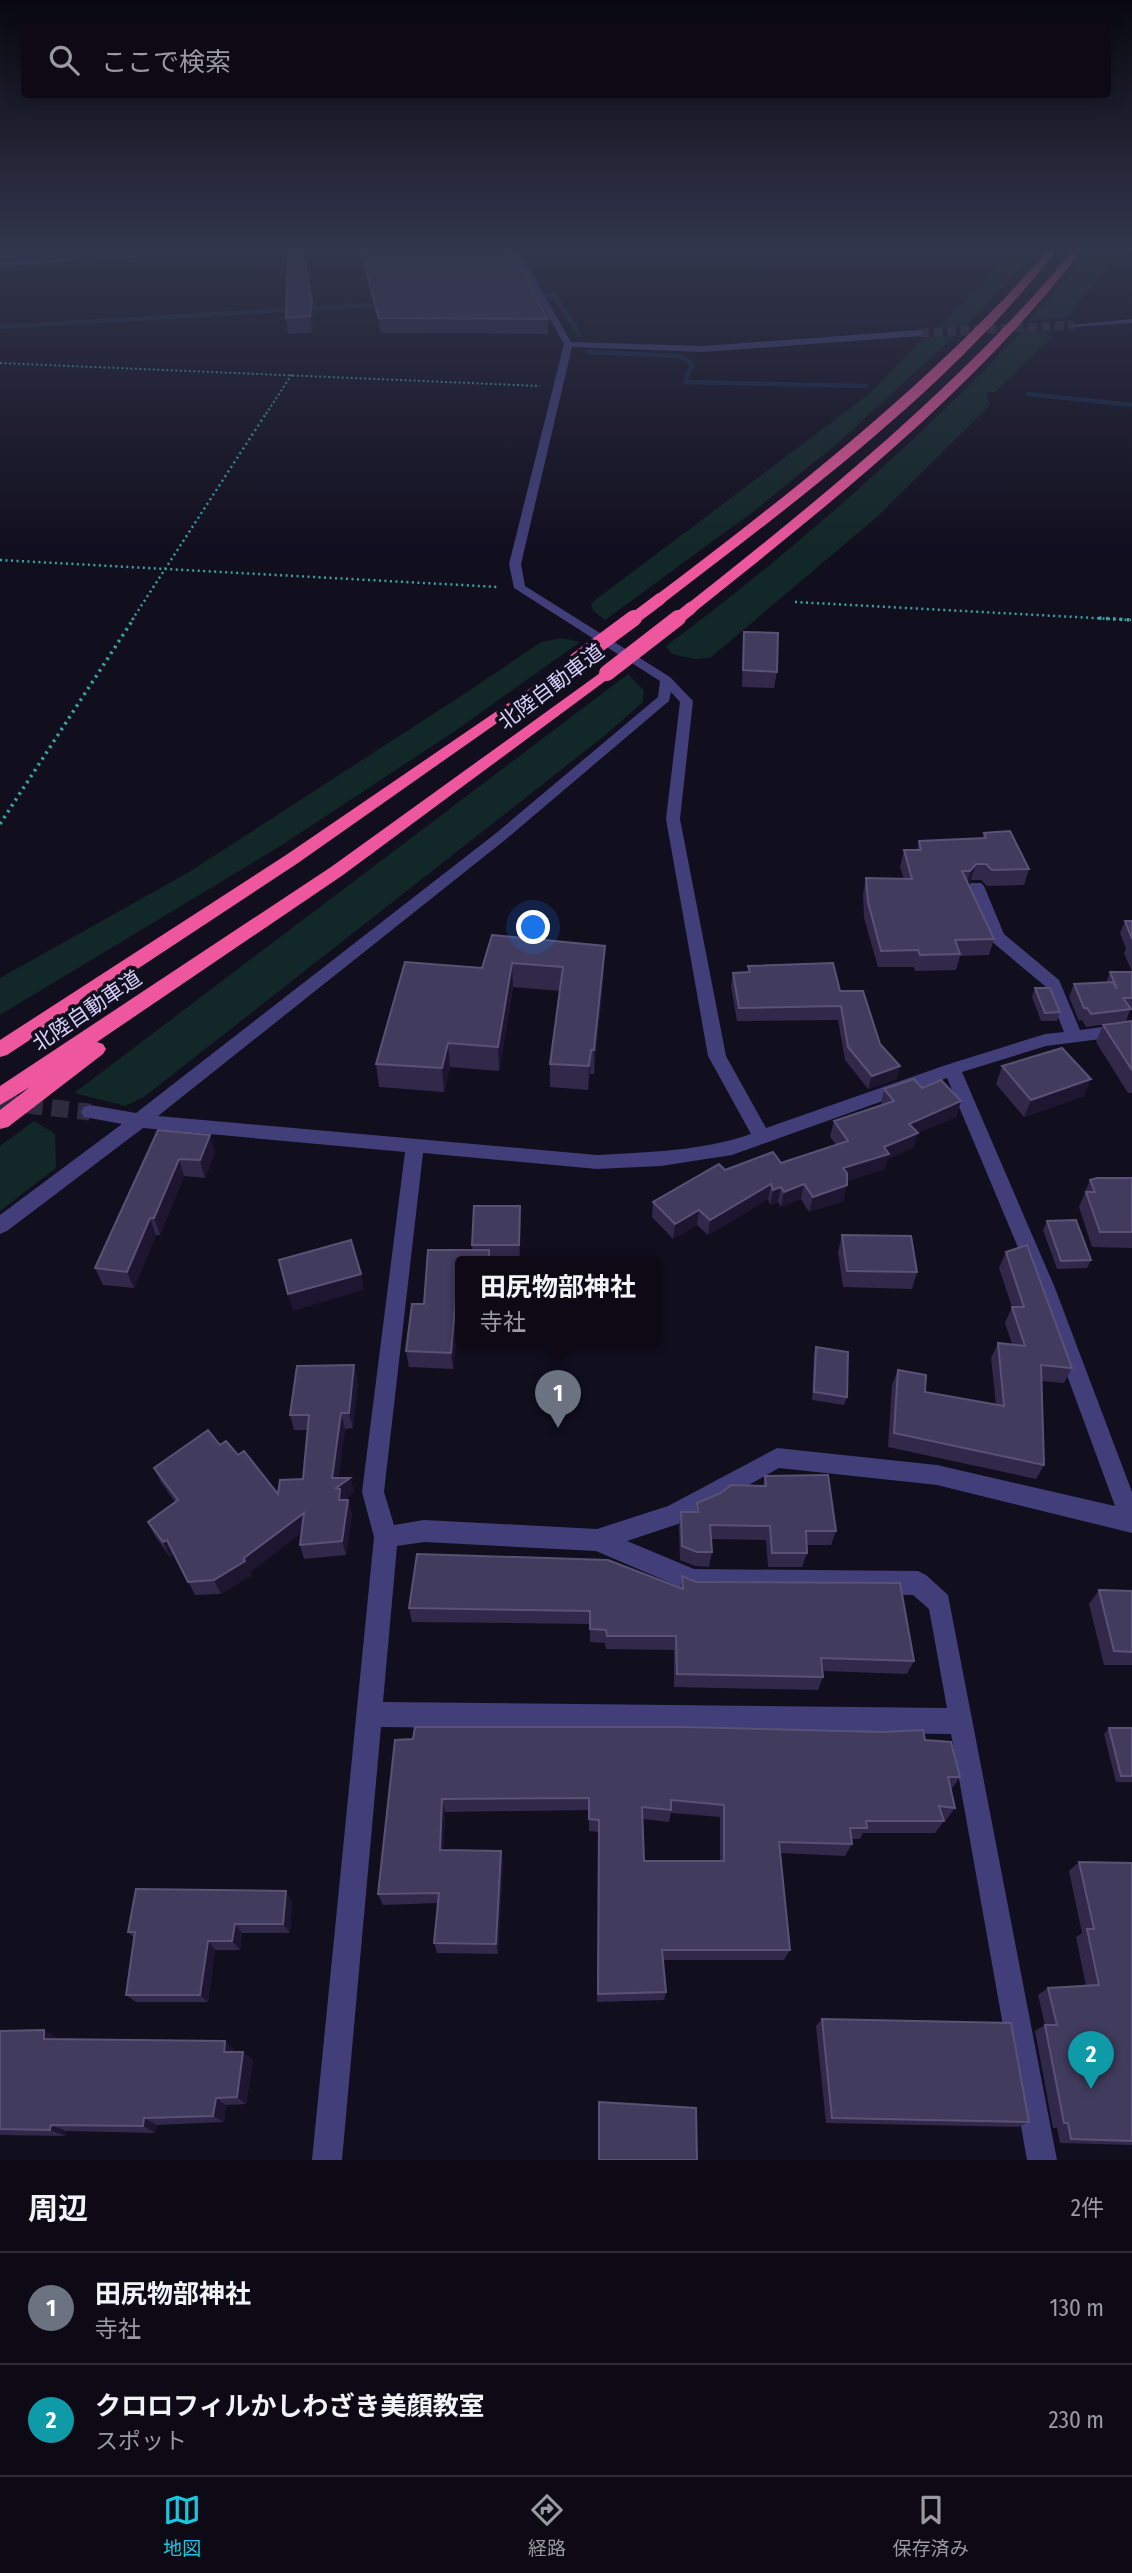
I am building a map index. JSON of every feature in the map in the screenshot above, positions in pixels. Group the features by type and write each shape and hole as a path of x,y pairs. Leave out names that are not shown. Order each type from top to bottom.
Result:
{"highway":[{"name":"北陸自動車道","path":"0,1050 303,851 576,661 755,526 899,405 957,352"},
{"name":"北陸自動車道","path":"0,1097 337,871 607,673 863,469 986,352"},
{"path":"0,1121 337,871"},
{"path":"0,1041 89,993"}],"street":[{"path":"566,352 515,564 520,588 666,680 687,701 673,819 717,1056 762,1137"},
{"path":"0,1226 141,1121 603,755 664,698 666,680"},
{"path":"976,886 997,937 1053,984 1074,1036"},
{"path":"90,1112 141,1121 597,1163 732,1148 952,1069 1045,1040 1132,1029"},
{"path":"952,1069 1045,1288 1132,1521"},
{"path":"327,2160 386,1536 373,1492 415,1146"},
{"path":"597,1540 673,1515 776,1458 937,1475 1132,1521"},
{"path":"386,1536 424,1531 597,1540 694,1581 918,1583 940,1603 1042,2160"},
{"path":"369,1714 961,1720"}],"path":[{"path":"0,363 559,386"},
{"path":"0,824 292,374"},
{"path":"0,560 520,588"},
{"path":"795,602 1132,620"}],"green space":[{"path":"910,352 938,352 838,443 754,511 605,620 593,611 591,603 868,395"},
{"path":"1002,352 1037,352 995,392 986,392 990,405 877,517 710,658 695,659 672,654 666,646 760,573 852,495"},
{"path":"562,638 580,642 455,731 282,845 0,1015 0,978 189,872 541,642"},
{"path":"628,674 644,691 643,702 603,737 144,1097 125,1106 74,1093"},
{"path":"34,1121 55,1134 56,1168 0,1211 0,1146"}],"building":[{"path":"744,632 778,633 777,672 743,670"},
{"path":"1010,831 1029,869 992,870 986,864 976,864 970,871 962,871 994,939 955,940 960,954 920,955 918,950 881,951 868,902 866,878 912,879 904,850 921,850 919,841 986,838 984,833"},
{"path":"1125,921 1132,921 1132,939"},
{"path":"492,935 605,946 594,1050 591,1050 589,1066 550,1064 563,967 512,963 498,1047 448,1043 442,1068 376,1064 405,962 482,968"},
{"path":"833,963 840,991 863,991 880,1044 900,1066 872,1076 848,1047 841,1006 739,1008 733,973 750,972 748,966"},
{"path":"1110,972 1132,972 1132,998 1123,998 1131,1009 1091,1014 1084,1008 1074,984 1113,982 1117,989"},
{"path":"1035,988 1050,988 1060,1012 1045,1013"},
{"path":"1132,1021 1132,1070 1103,1025"},
{"path":"1062,1048 1091,1079 1031,1100 1002,1066"},
{"path":"914,1079 922,1088 941,1080 961,1101 909,1124 918,1133 884,1147 889,1154 843,1168 847,1173 847,1185 813,1197 804,1184 784,1192 781,1187 773,1190 771,1184 710,1220 699,1210 675,1224 653,1202 719,1164 725,1170 773,1152 781,1163 848,1141 834,1121 894,1101 884,1089"},
{"path":"158,1130 210,1135 200,1160 179,1159 127,1272 95,1268"},
{"path":"1132,1178 1132,1232 1100,1232 1086,1192 1095,1192 1090,1180"},
{"path":"474,1206 520,1206 519,1245 472,1245"},
{"path":"1076,1220 1091,1260 1061,1261 1047,1221"},
{"path":"842,1235 911,1236 917,1272 847,1271"},
{"path":"351,1240 361,1274 288,1294 279,1260"},
{"path":"1027,1245 1072,1368 1041,1365 1044,1465 894,1433 898,1370 926,1375 925,1392 1004,1406 998,1343 1025,1346 1012,1307 1024,1307 1006,1252"},
{"path":"428,1250 489,1250 489,1256 455,1256 455,1307 451,1353 406,1351 412,1304 424,1304"},
{"path":"816,1347 848,1352 847,1397 814,1392"},
{"path":"354,1365 349,1413 341,1413 332,1478 350,1478 336,1488 340,1489 339,1500 348,1500 342,1541 300,1545 304,1513 244,1558 245,1561 214,1580 188,1582 167,1540 163,1542 148,1522 178,1500 154,1468 208,1430 220,1445 226,1441 238,1455 244,1451 278,1494 280,1480 303,1479 309,1415 290,1415 297,1366"},
{"path":"828,1475 836,1531 806,1531 807,1553 772,1553 770,1526 710,1525 712,1552 697,1552 682,1546 681,1512 698,1512 697,1503 721,1493 731,1485 766,1486 765,1476"},
{"path":"417,1554 608,1560 683,1589 682,1576 696,1582 900,1583 914,1661 821,1658 823,1677 677,1674 676,1636 607,1636 606,1630 590,1629 590,1611 409,1608"},
{"path":"1099,1590 1132,1591 1132,1652 1114,1651"},
{"path":"415,1727 684,1727 883,1732 923,1730 925,1740 951,1742 960,1777 948,1777 955,1808 939,1806 944,1821 866,1821 867,1828 850,1828 852,1844 779,1842 790,1950 662,1950 666,1992 598,1994 599,1820 589,1819 589,1798 442,1799 440,1850 501,1851 496,1944 434,1943 439,1893 378,1894 395,1740 413,1739","holes":["671,1800 724,1805 724,1861 644,1861 642,1807 671,1810"]},
{"path":"1109,1728 1132,1728 1132,1776 1121,1776"},
{"path":"1079,1862 1132,1863 1132,2141 1071,2139 1068,2123 1064,2123 1045,2025 1057,2025 1048,1988 1099,1985 1087,1929 1094,1929"},
{"path":"136,1889 286,1891 283,1924 235,1924 232,1941 208,1941 200,1995 126,1995 135,1932 128,1932"},
{"path":"822,2019 1011,2023 1029,2122 832,2118"},
{"path":"44,2030 44,2039 225,2041 224,2052 243,2052 237,2097 216,2098 213,2116 144,2118 143,2126 51,2125 50,2130 0,2129 0,2031"},
{"path":"599,2102 696,2108 697,2160 599,2160"}],"waterway":[{"path":"588,352 680,356 692,364 685,382 866,386"},
{"path":"1028,394 1132,405"}],"tunnel":[{"path":"0,1102 90,1112"}],"place":[{"name":"田尻物部神社","path":"558,1428"},
{"name":"クロロフィルかしわざき美顔教室","path":"1091,2089"}]}
